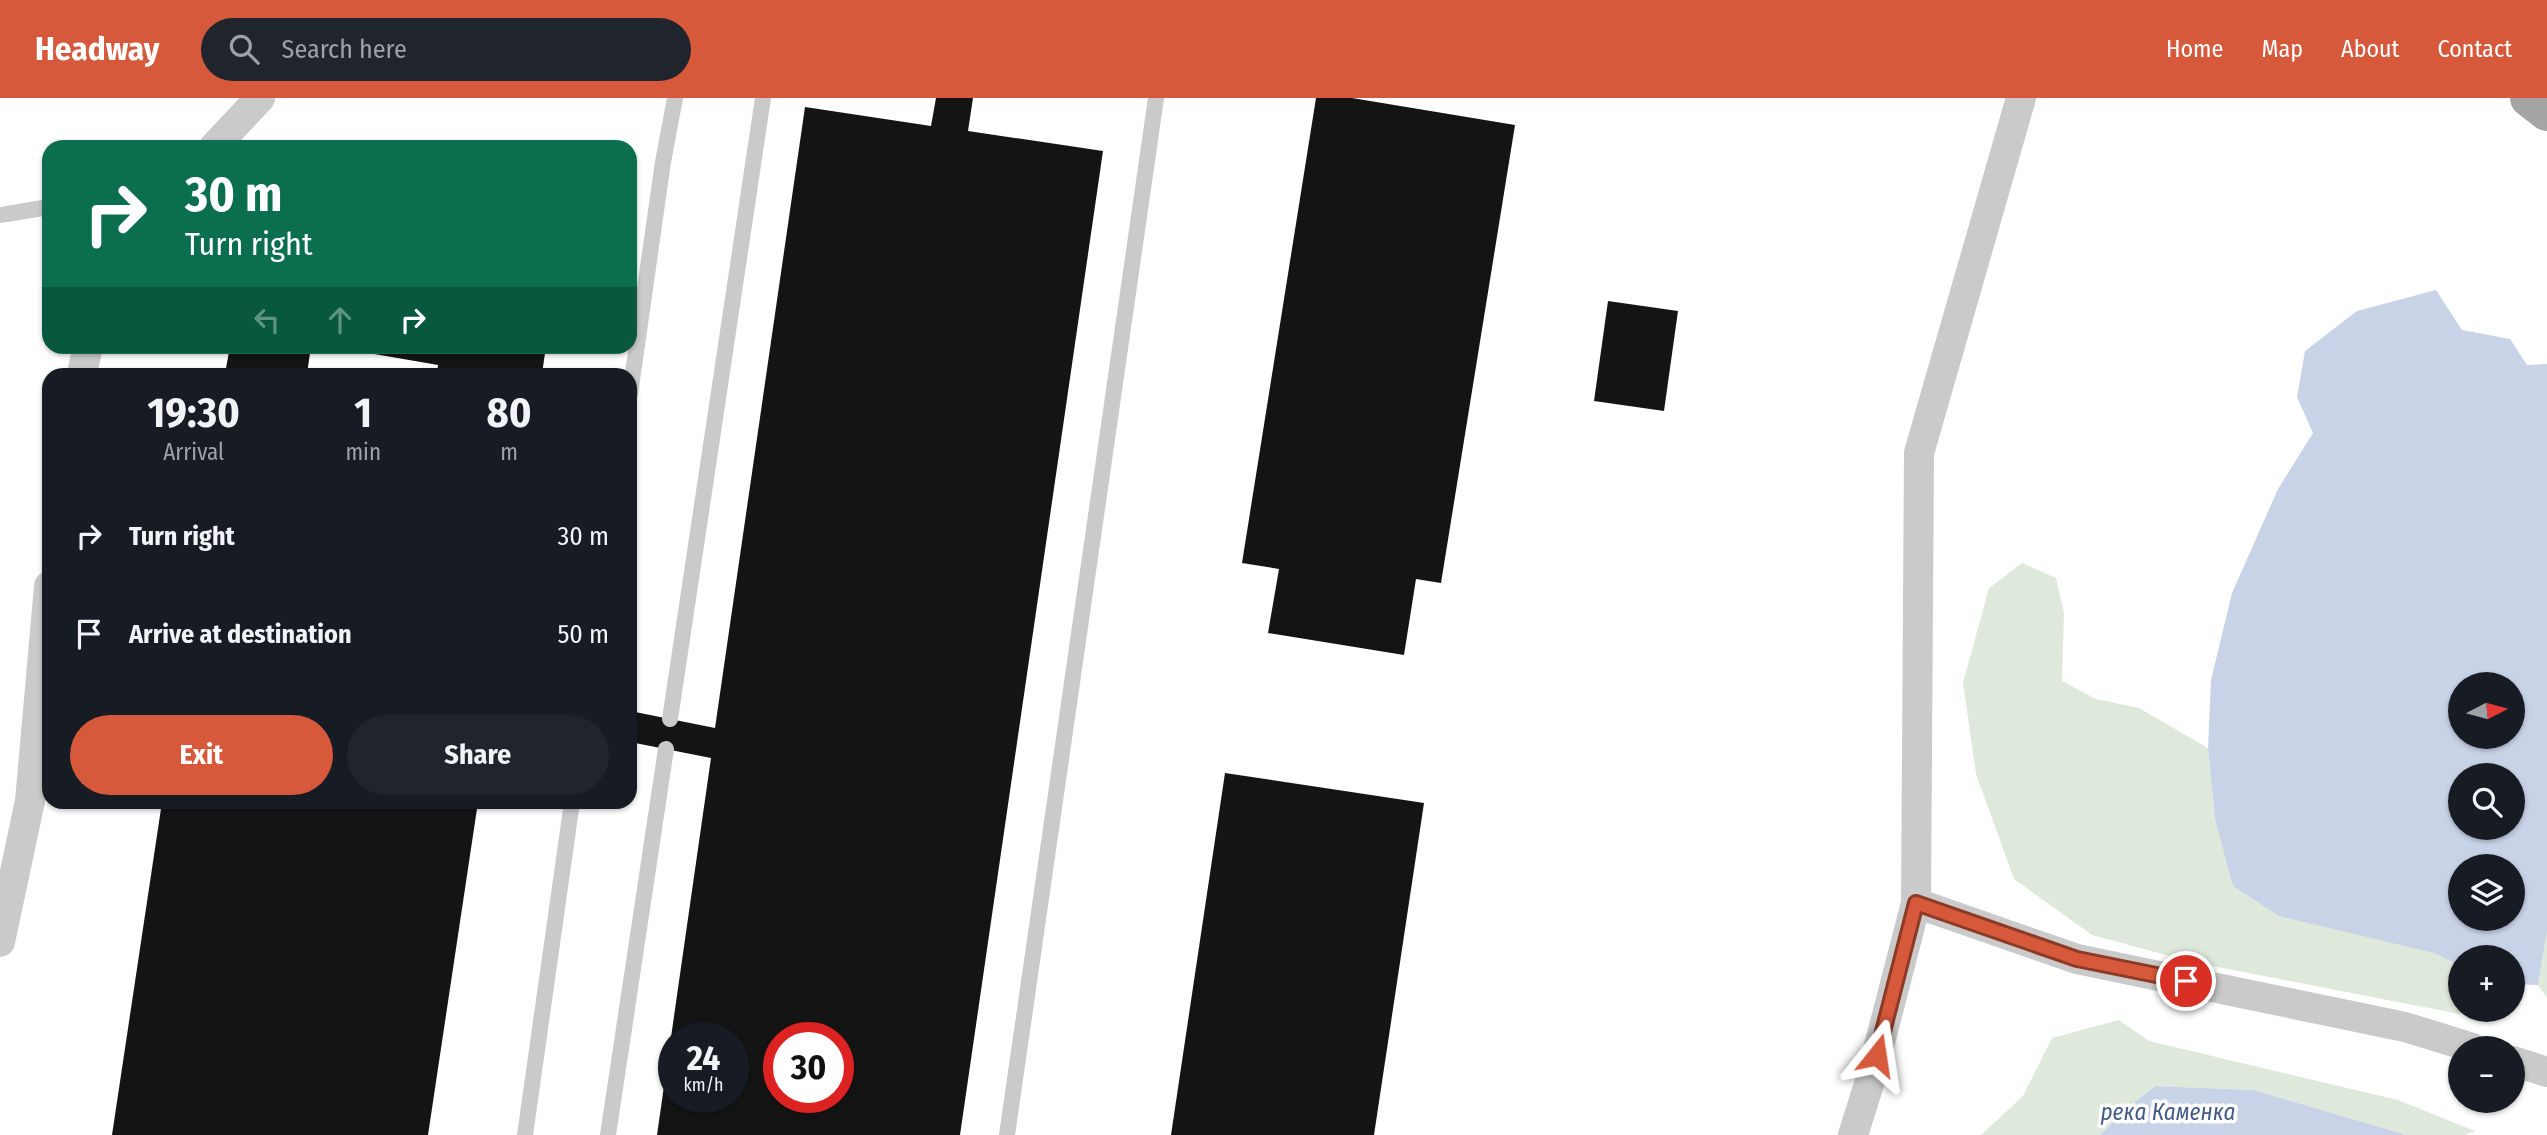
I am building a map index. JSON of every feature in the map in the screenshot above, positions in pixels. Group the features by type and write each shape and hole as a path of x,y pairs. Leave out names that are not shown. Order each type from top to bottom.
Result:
{"main road":[{"path":"2529,98 2547,112"}],"street":[{"path":"221,140 260,98"},
{"path":"1853,1135 1870,1081 1916,903 1919,453 2021,98"},
{"path":"0,942 30,801 42,676"},
{"path":"1916,903 2077,959 2405,1027 2448,1040"},
{"path":"2525,1065 2547,1072"}],"lane":[{"path":"637,345 663,162 675,98"},
{"path":"670,719 763,98"},
{"path":"1007,1135 1156,98"},
{"path":"0,215 42,208"},
{"path":"608,1135 666,749"},
{"path":"525,1135 571,809"}],"green space":[{"path":"2022,563 2056,578 2064,613 2062,681 2096,699 2139,708 2208,748 2215,819 2448,960 2448,1012 2192,962 2092,935 2014,879 1976,774 1963,683 1989,588"},
{"path":"2547,931 2547,998 2538,985"},
{"path":"2119,1020 2149,1041 2398,1100 2475,1131 2465,1135 2407,1135 2254,1090 2155,1086 2127,1108 2100,1135 1981,1135 2023,1096 2052,1038"}],"water":[{"path":"2436,290 2462,330 2510,339 2527,365 2547,364 2547,931 2538,985 2525,984 2525,945 2448,945 2448,960 2434,953 2279,916 2233,886 2215,819 2208,748 2211,680 2232,593 2278,489 2313,433 2297,397 2305,351 2357,311"},
{"name":"река Каменка","path":"2155,1086 2254,1090 2407,1135 2100,1135 2127,1108"}],"building":[{"path":"936,98 973,98 968,131 1103,151 960,1135 657,1135 660,1113 749,1113 749,1022 673,1022 711,758 637,743 637,712 715,728 805,107 931,126"},
{"path":"1316,98 1352,98 1515,125 1441,583 1416,579 1404,655 1268,633 1279,569 1242,563"},
{"path":"1608,301 1678,311 1664,411 1594,401"},
{"path":"229,354 310,354 308,368 226,368"},
{"path":"374,354 545,354 543,368 438,368 438,365"},
{"path":"1225,773 1424,803 1374,1135 1171,1135"},
{"path":"161,809 477,809 428,1135 112,1135"}],"route":[{"path":"1877,1055 1916,903 2077,959 2186,981"}]}
